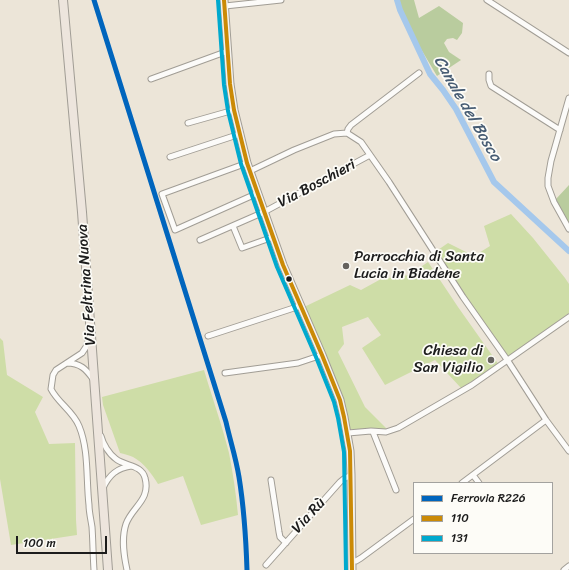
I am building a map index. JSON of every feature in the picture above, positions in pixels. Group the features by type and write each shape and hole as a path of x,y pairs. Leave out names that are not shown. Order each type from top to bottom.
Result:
{"main road":[{"name":"Via Feltrina Nuova","path":"64,0 82,212 108,570"},
{"path":"225,3 230,84 234,110 247,163 283,265 340,400 348,433 351,475 352,570"}],"street":[{"path":"225,3 281,0"},
{"path":"487,0 569,53"},
{"path":"151,79 228,51"},
{"path":"347,132 351,125 419,72"},
{"path":"490,74 489,80 491,86 560,130"},
{"path":"569,98 548,178 548,186 554,202 569,229"},
{"path":"188,123 234,110"},
{"path":"250,171 294,150 334,134 347,132 360,142 389,182 546,420 569,451"},
{"path":"170,157 240,134"},
{"name":"Via Boschieri","path":"200,240 264,212 370,155"},
{"path":"247,163 162,194 175,230 258,193"},
{"path":"233,226 242,248 273,237"},
{"path":"208,336 300,306"},
{"path":"348,433 386,432 398,428 472,385 569,317"},
{"path":"91,334 82,353 56,370 53,375 51,389 78,424 84,442 92,527 94,570"},
{"path":"225,373 298,363 322,355"},
{"path":"66,363 75,363 80,366 94,382"},
{"path":"97,414 102,439 110,453 116,460 141,470 145,477 146,492 143,501 127,521 125,526 124,543 126,570"},
{"path":"463,482 546,420"},
{"path":"373,432 396,490"},
{"path":"102,491 110,476 121,468 132,466"},
{"name":"Via Rù","path":"266,565 345,478 351,475"},
{"path":"473,475 478,482"},
{"name":"Via Rù","path":"271,480 280,538 286,543"},
{"path":"352,561 356,561 361,558 413,520"},
{"path":"564,570 569,566"}],"green space":[{"path":"399,0 414,0 419,18 439,6 463,23 462,33 457,40 453,38 447,39 444,43 449,52 461,60 437,76 415,39 400,6"},
{"path":"569,185 569,225 556,199"},
{"path":"511,214 533,238 569,284 569,313 507,359 435,252 448,243 474,256 490,246 484,226"},
{"path":"428,262 499,365 461,388 435,360 385,385 362,348 381,335 368,317 342,327 344,344 338,352 365,407 387,429 349,429 304,307 350,285 361,290 381,279 409,275"},
{"path":"0,338 3,341 7,375 43,397 35,412 49,444 75,443 77,535 11,545 0,479"},
{"path":"204,370 229,453 238,515 201,525 183,476 158,484 141,462 131,456 120,453 103,405 102,397"}],"waterway":[{"name":"Canale del Bosco","path":"397,0 400,10 430,74 456,109 494,182 569,251"}],"rail line":[{"name":"R226","path":"94,0 226,422 241,489 247,570"}],"transit line":[{"name":"131","path":"218,0 224,85 228,111 241,164 277,267 316,357 334,402 338,418 344,452 346,570"},
{"name":"110","path":"224,0 230,84 234,110 247,163 283,265 322,355 340,400 344,417 350,451 352,570"}],"place":[{"name":"Parrocchia di Santa Lucia in Biadene","path":"346,266"},
{"name":"Chiesa di San Vigilio","path":"491,360"}]}
